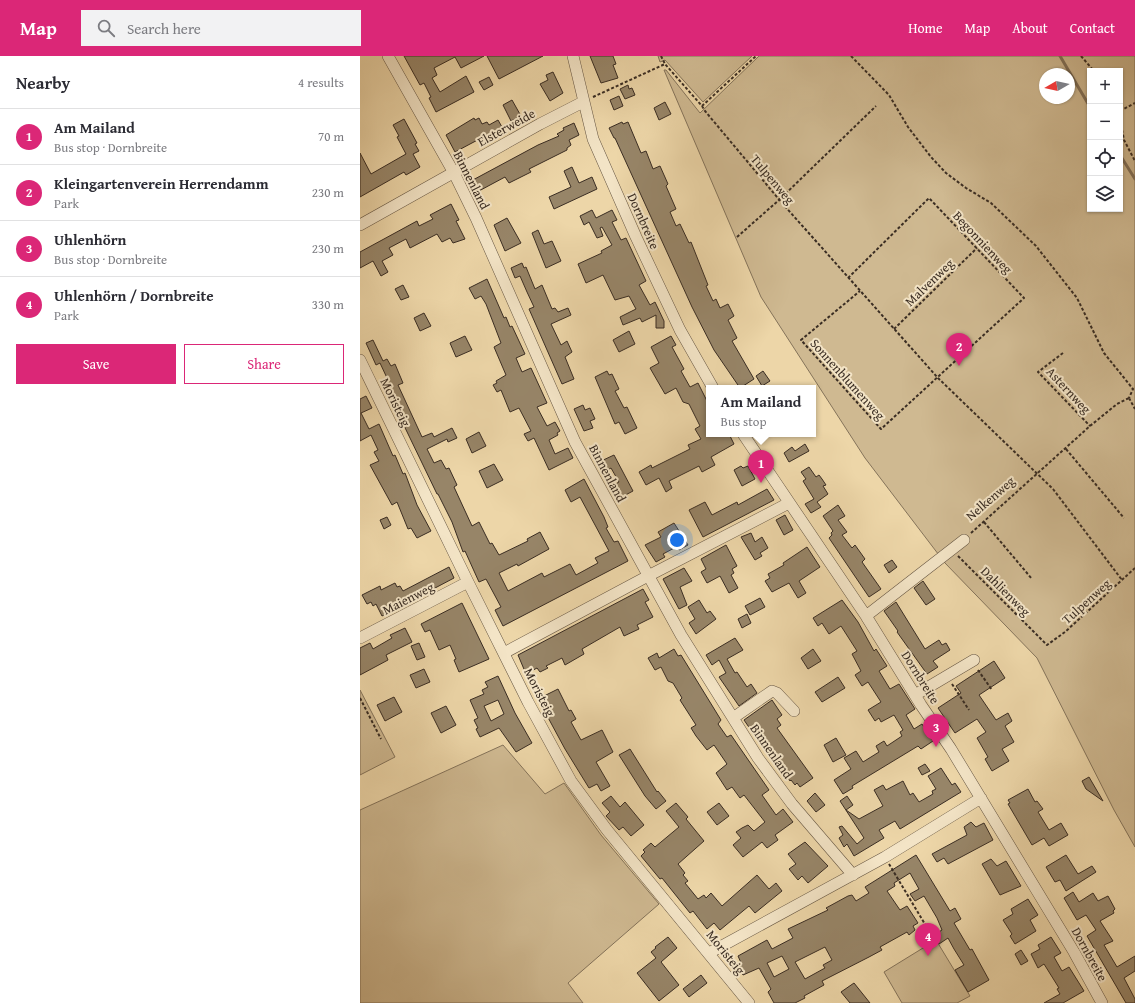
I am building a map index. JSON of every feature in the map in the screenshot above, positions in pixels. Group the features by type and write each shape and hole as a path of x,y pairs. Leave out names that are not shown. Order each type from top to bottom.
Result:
{"street":[{"name":"Binnenland","path":"388,56 454,173 476,218 575,442 681,635 758,758 792,804 853,875"},
{"name":"Dornbreite","path":"573,56 593,139 636,237 680,330 703,374 711,385"},
{"name":"Elsterweide","path":"360,225 540,124 584,102"},
{"name":"Moristeig","path":"360,360 468,582 570,781 607,830 749,1003"},
{"name":"Dornbreite","path":"745,437 866,616 981,798 1074,952 1102,1003"},
{"path":"504,654 648,576 789,503"},
{"name":"Nelkenweg","path":"866,616 964,540"},
{"name":"Maienweg","path":"360,638 468,582"},
{"path":"915,695 973,661"},
{"path":"733,718 772,691 777,693 794,711"},
{"path":"709,953 885,857 981,798"}],"path":[{"name":"Tulpenweg","path":"661,56 665,64 702,106 779,200 938,378 1053,489 1122,580"},
{"path":"702,106 756,56"},
{"path":"851,56 889,95 908,127 941,168 966,188 991,203 1036,246 1076,298 1104,353 1133,389 1129,398 1135,409"},
{"path":"1081,56 1091,68"},
{"path":"584,102 665,64"},
{"path":"1123,109 1135,103"},
{"path":"738,237 779,200 876,106"},
{"path":"1123,135 1135,161"},
{"name":"Begonnienweg","path":"848,278 930,198 1024,298 938,378"},
{"name":"Malvenweg","path":"894,329 977,248"},
{"name":"Sonnenblumenweg","path":"860,291 801,340 881,429 938,378"},
{"name":"Asternweg","path":"1063,352 1038,372 1090,426"},
{"name":"Nelkenweg","path":"964,540 1090,426 1116,404 1129,398"},
{"path":"1066,449 1124,518"},
{"path":"984,522 1032,579"},
{"name":"Dahlienweg","path":"952,550 1047,645"},
{"name":"Tulpenweg","path":"1047,645 1065,632 1135,568"},
{"path":"973,661 992,690"},
{"path":"947,676 970,710"},
{"path":"360,698 381,739"},
{"path":"885,857 935,941"}],"shaded area":[{"path":"658,56 752,56 703,102 665,60 660,62"},
{"path":"759,56 1135,56 1135,847 1114,810 1037,658 945,563 865,458 761,297 664,70 666,70 700,113"},
{"path":"360,690 395,757 360,775"},
{"path":"503,745 545,794 564,783 601,835 659,904 568,983 583,1003 360,1003 360,810"},
{"path":"936,940 970,996 957,1003 902,1003 884,972"}],"building":[{"path":"404,56 484,56 461,68 455,57 434,68 437,75 432,78 440,92 466,76 474,92 436,112 424,83 420,85"},
{"path":"487,56 543,56 499,79"},
{"path":"590,56 613,56 616,64 613,65 618,78 601,83"},
{"path":"553,72 563,93 550,101 540,84 548,80 546,75"},
{"path":"489,77 493,85 484,90 479,82"},
{"path":"628,85 629,89 632,88 635,95 625,99 620,89"},
{"path":"619,96 623,106 614,110 610,100"},
{"path":"512,100 521,116 511,121 503,105"},
{"path":"665,102 671,114 659,120 654,108"},
{"path":"474,118 475,120 479,118 482,124 487,122 489,125 498,120 502,127 455,152 446,135"},
{"path":"404,119 417,143 415,144 419,151 413,154 420,167 406,175 404,172 360,197 360,153 371,174 406,154 397,137 399,136 393,125"},
{"path":"622,122 623,124 628,122 641,153 646,151 653,169 660,166 668,184 666,186 676,209 670,212 676,226 680,224 689,243 691,242 708,285 706,286 713,301 716,299 720,308 728,304 734,316 728,320 737,338 732,341 754,379 745,385 738,385 714,350 692,307 615,138 609,128"},
{"path":"574,123 579,135 569,140 571,145 567,148 567,150 529,169 531,172 509,183 505,177 477,192 471,181 538,145 559,136 557,134 564,130 563,128"},
{"path":"572,167 579,183 592,177 597,189 554,209 549,197 571,187 564,171"},
{"path":"451,204 459,220 456,221 465,239 453,243 450,238 442,242 437,234 410,248 406,239 389,248 393,255 382,261 388,272 381,276 373,261 360,268 360,252 417,221 419,226 433,219 430,215"},
{"path":"592,210 596,218 612,210 617,220 612,222 621,240 626,238 646,281 639,285 650,305 655,302 664,321 664,328 656,328 656,315 642,322 640,318 623,325 620,317 636,309 629,296 615,300 603,275 586,283 578,264 602,253 601,251 612,245 602,227 600,228 603,236 597,238 589,222 584,225 580,216"},
{"path":"507,218 521,243 505,251 494,225"},
{"path":"538,230 544,244 552,241 561,261 546,268 532,233"},
{"path":"522,263 524,268 526,267 535,289 542,285 552,309 555,308 558,312 568,308 571,315 551,324 561,345 567,341 572,352 565,357 574,379 562,384 529,309 534,307 520,276 515,278 511,268"},
{"path":"487,279 504,318 506,317 510,327 512,326 525,354 516,358 522,372 531,368 547,403 537,407 547,426 555,422 560,431 557,433 558,435 549,440 555,454 568,448 573,458 549,470 534,438 528,441 524,434 531,431 519,408 510,412 501,390 497,392 493,385 497,383 496,381 506,375 494,347 501,343 486,304 481,296 475,299 469,288"},
{"path":"403,285 409,297 401,300 395,289"},
{"path":"424,313 431,326 420,331 414,318"},
{"path":"629,331 635,344 619,352 613,340"},
{"path":"465,336 472,350 456,357 450,343"},
{"path":"671,336 676,345 672,347 684,369 681,371 690,387 698,383 706,399 706,437 730,437 734,444 711,457 715,465 702,472 699,466 669,481 672,488 666,492 659,478 646,485 639,472 651,465 652,468 690,449 688,445 701,439 695,429 700,426 689,404 683,402 676,388 665,394 650,368 659,363 651,347"},
{"path":"373,340 383,361 387,359 391,366 395,364 403,383 398,385 422,437 432,433 434,437 452,428 457,438 448,442 447,439 427,449 434,463 441,460 446,469 449,468 457,485 454,487 472,526 479,522 490,544 492,543 499,555 528,541 527,539 540,532 549,549 518,566 517,564 499,573 508,591 542,573 544,577 570,564 576,575 598,563 595,558 609,551 580,497 571,502 565,490 584,479 604,517 608,527 606,528 614,542 618,541 628,561 503,626 495,610 501,607 486,579 479,582 465,551 463,552 452,522 382,380 387,378 380,363 376,365 366,343"},
{"path":"607,371 609,375 612,374 619,389 615,391 624,408 627,407 637,428 625,434 619,422 615,424 595,377"},
{"path":"763,371 770,381 761,385 756,376"},
{"path":"366,396 372,408 361,413 369,429 379,424 393,456 395,455 403,474 405,473 417,505 431,531 417,538 411,528 408,529 397,502 392,505 370,465 379,461 374,452 378,450 371,435 360,441 360,399"},
{"path":"583,405 585,410 590,408 595,419 590,421 593,428 584,431 574,409"},
{"path":"479,432 486,446 472,453 466,439"},
{"path":"805,444 809,451 789,462 784,453 792,447 795,451"},
{"path":"614,455 633,491 618,499 612,486 619,482 611,468 604,472 599,462"},
{"path":"494,464 503,480 487,488 479,471"},
{"path":"741,466 743,468 748,466 755,479 742,486 734,470"},
{"path":"809,467 816,477 819,475 822,479 826,485 823,486 828,494 817,502 821,507 811,513 805,504 814,499 803,481 806,479 801,472"},
{"path":"767,489 774,500 703,537 689,510 705,502 712,515 737,502 738,505"},
{"path":"838,505 845,516 838,520 847,532 842,535 852,548 855,545 865,559 862,562 881,589 869,597 829,538 833,531 823,516"},
{"path":"785,515 793,530 784,535 776,520"},
{"path":"387,517 391,525 384,529 380,520"},
{"path":"674,523 688,545 679,550 678,546 663,554 665,557 656,562 645,545 661,537 658,532"},
{"path":"751,533 755,542 762,537 768,548 760,553 762,556 755,560 741,537"},
{"path":"726,545 737,566 732,569 734,573 731,575 738,588 729,593 720,576 707,583 701,572 706,569 701,559"},
{"path":"807,547 820,567 799,581 806,593 798,598 789,583 772,592 765,581 770,578 768,574 784,565 783,563"},
{"path":"892,560 897,567 889,573 884,565"},
{"path":"449,567 454,578 382,616 376,604 373,606 371,602 367,604 362,595 380,586 381,590 395,583 397,587 400,586 403,591"},
{"path":"684,568 692,581 680,587 687,605 679,609 663,579"},
{"path":"923,581 935,599 926,605 914,588"},
{"path":"643,589 649,600 645,602 653,617 637,625 639,629 624,636 620,627 582,649 584,654 565,665 562,658 546,666 548,668 540,672 537,668 526,674 518,655"},
{"path":"760,598 765,607 750,615 745,606"},
{"path":"699,600 707,613 710,611 716,619 696,634 689,623 695,619 688,607"},
{"path":"842,600 858,622 874,651 876,649 887,666 879,671 890,689 899,684 915,709 906,715 914,729 922,724 933,741 921,749 918,746 852,786 853,788 843,794 834,780 851,769 844,758 856,751 863,762 879,752 876,746 884,741 887,746 902,736 900,732 903,730 894,715 881,722 879,718 875,721 868,710 881,702 868,682 862,686 855,675 861,671 852,654 857,651 841,626 829,634 822,623 818,626 813,618"},
{"path":"896,602 925,649 939,640 942,645 946,643 950,650 933,661 938,667 927,674 884,611"},
{"path":"462,603 489,659 459,672 454,660 456,659 450,645 439,650 430,630 425,632 421,624"},
{"path":"747,614 751,623 742,628 738,619"},
{"path":"405,628 412,642 386,655 388,660 360,675 360,648 370,643 373,649 392,638 390,635"},
{"path":"735,638 743,650 727,659 735,673 737,672 747,687 751,684 757,693 739,706 719,677 726,673 719,660 712,665 706,655"},
{"path":"419,643 425,657 417,660 411,646"},
{"path":"674,649 678,656 681,655 721,720 718,724 727,737 731,735 769,790 762,795 776,815 783,809 793,822 775,835 778,840 767,848 762,842 743,857 733,845 741,838 736,832 748,825 754,831 765,822 744,795 740,798 732,787 727,790 716,773 727,764 714,745 707,750 696,736 691,728 696,725 680,700 682,698 673,683 668,681 661,667 655,670 648,658 657,653 659,658"},
{"path":"813,649 821,661 808,669 801,658"},
{"path":"994,661 1005,678 979,695 996,720 1008,713 1012,721 1005,726 1014,742 1002,749 1009,761 992,771 985,759 988,757 977,738 986,732 977,719 955,733 938,708 961,693 956,686"},
{"path":"424,669 430,682 416,688 410,675"},
{"path":"498,676 515,713 532,743 516,752 499,728 480,737 474,720 478,718 470,700 484,694 482,690 488,687 485,682","holes":["498,700 504,714 491,721 484,706"]},
{"path":"838,677 845,688 822,702 815,692"},
{"path":"558,689 569,711 571,710 576,719 571,722 581,740 602,730 613,752 596,762 610,786 601,791 597,784 589,788 565,749 538,699"},
{"path":"394,697 402,712 385,721 377,705"},
{"path":"772,700 782,715 777,719 781,725 777,728 813,778 800,787 797,783 795,785 791,780 790,781 768,751 766,752 744,720"},
{"path":"446,706 456,725 441,733 431,713"},
{"path":"836,738 846,755 833,762 824,745"},
{"path":"630,749 657,792 658,791 666,801 656,809 645,796 619,755"},
{"path":"925,764 930,771 922,775 918,768"},
{"path":"941,768 952,785 955,783 961,792 900,829 895,821 879,830 884,838 854,856 847,844 844,847 839,838 843,835 839,827 842,826 857,844 864,838 840,801 847,796 853,805 846,810 859,819 883,806 874,790 883,785 886,790 903,781 910,795 913,793 919,802 933,794 932,791 936,789 928,776"},
{"path":"1089,777 1103,801 1086,789 1082,781"},
{"path":"1028,789 1035,802 1037,801 1043,809 1038,812 1049,830 1061,823 1068,835 1049,846 1044,838 1032,845 1008,804 1010,803 1008,800"},
{"path":"815,793 825,805 816,812 807,801"},
{"path":"611,796 620,807 625,802 644,825 631,836 623,827 619,830 606,816 610,812 602,803"},
{"path":"676,803 688,817 686,819 704,841 678,864 685,873 683,875 688,881 685,883 698,899 704,895 706,898 711,893 722,906 757,875 769,889 776,883 782,891 755,913 749,906 720,930 714,923 707,929 693,911 690,913 662,878 660,879 641,856 645,852 643,850 651,843 655,847 679,827 666,811"},
{"path":"719,803 729,816 717,825 707,812"},
{"path":"971,822 976,827 984,823 993,840 948,864 944,858 937,862 932,854 967,835 964,827"},
{"path":"805,842 828,866 808,883 802,876 798,880 789,869 796,864 788,854"},
{"path":"916,855 950,911 955,908 961,919 954,923 970,950 972,949 989,980 968,992 955,970 964,965 948,938 939,944 934,935 942,930 924,896 915,901 910,894 919,889 910,873 894,883 895,886 887,891 900,910 907,906 918,923 913,926 915,930 909,935 907,932 880,947 882,950 822,981 824,985 804,996 805,998 795,1003 774,1003 768,992 771,989 759,968 743,975 739,967 742,965 738,956 767,940 772,949 793,938 788,929 828,910 826,908 848,896 852,895 856,901 869,893 865,887","holes":["825,947 832,960 823,965 825,968 805,979 795,962","782,956 789,969 774,977 767,963"]},
{"path":"1066,855 1078,874 1092,866 1096,872 1066,891 1060,880 1055,882 1046,867"},
{"path":"991,859 997,866 1006,861 1021,886 1000,895 982,864"},
{"path":"1073,892 1079,902 1093,893 1098,901 1108,896 1115,909 1113,911 1114,913 1100,921 1113,941 1104,945 1117,967 1135,956 1135,971 1124,978 1135,999 1135,1003 1126,1003 1087,936 1096,930 1086,915 1077,920 1064,898"},
{"path":"1028,899 1038,915 1030,920 1036,931 1015,944 1010,936 1012,934 1003,920 1013,914 1011,909"},
{"path":"668,937 677,948 661,962 679,985 659,1001 637,973 656,958 651,952"},
{"path":"1051,937 1061,953 1054,957 1062,971 1069,967 1084,991 1063,1003 1044,1003 1060,994 1057,989 1059,988 1044,964 1038,968 1031,954 1040,949 1038,945"},
{"path":"1021,950 1028,961 1021,965 1015,954"},
{"path":"701,975 707,983 689,997 683,989"},
{"path":"854,983 870,1003 850,1003 841,992"}],"waterway":[{"path":"1060,56 1088,104"},
{"path":"1123,160 1135,179"}],"place":[{"name":"Kleingartenverein Herrendamm","path":"959,366"},
{"name":"Am Mailand","path":"761,483"},
{"name":"Uhlenhörn","path":"936,747"},
{"name":"Uhlenhörn / Dornbreite","path":"928,956"}]}
